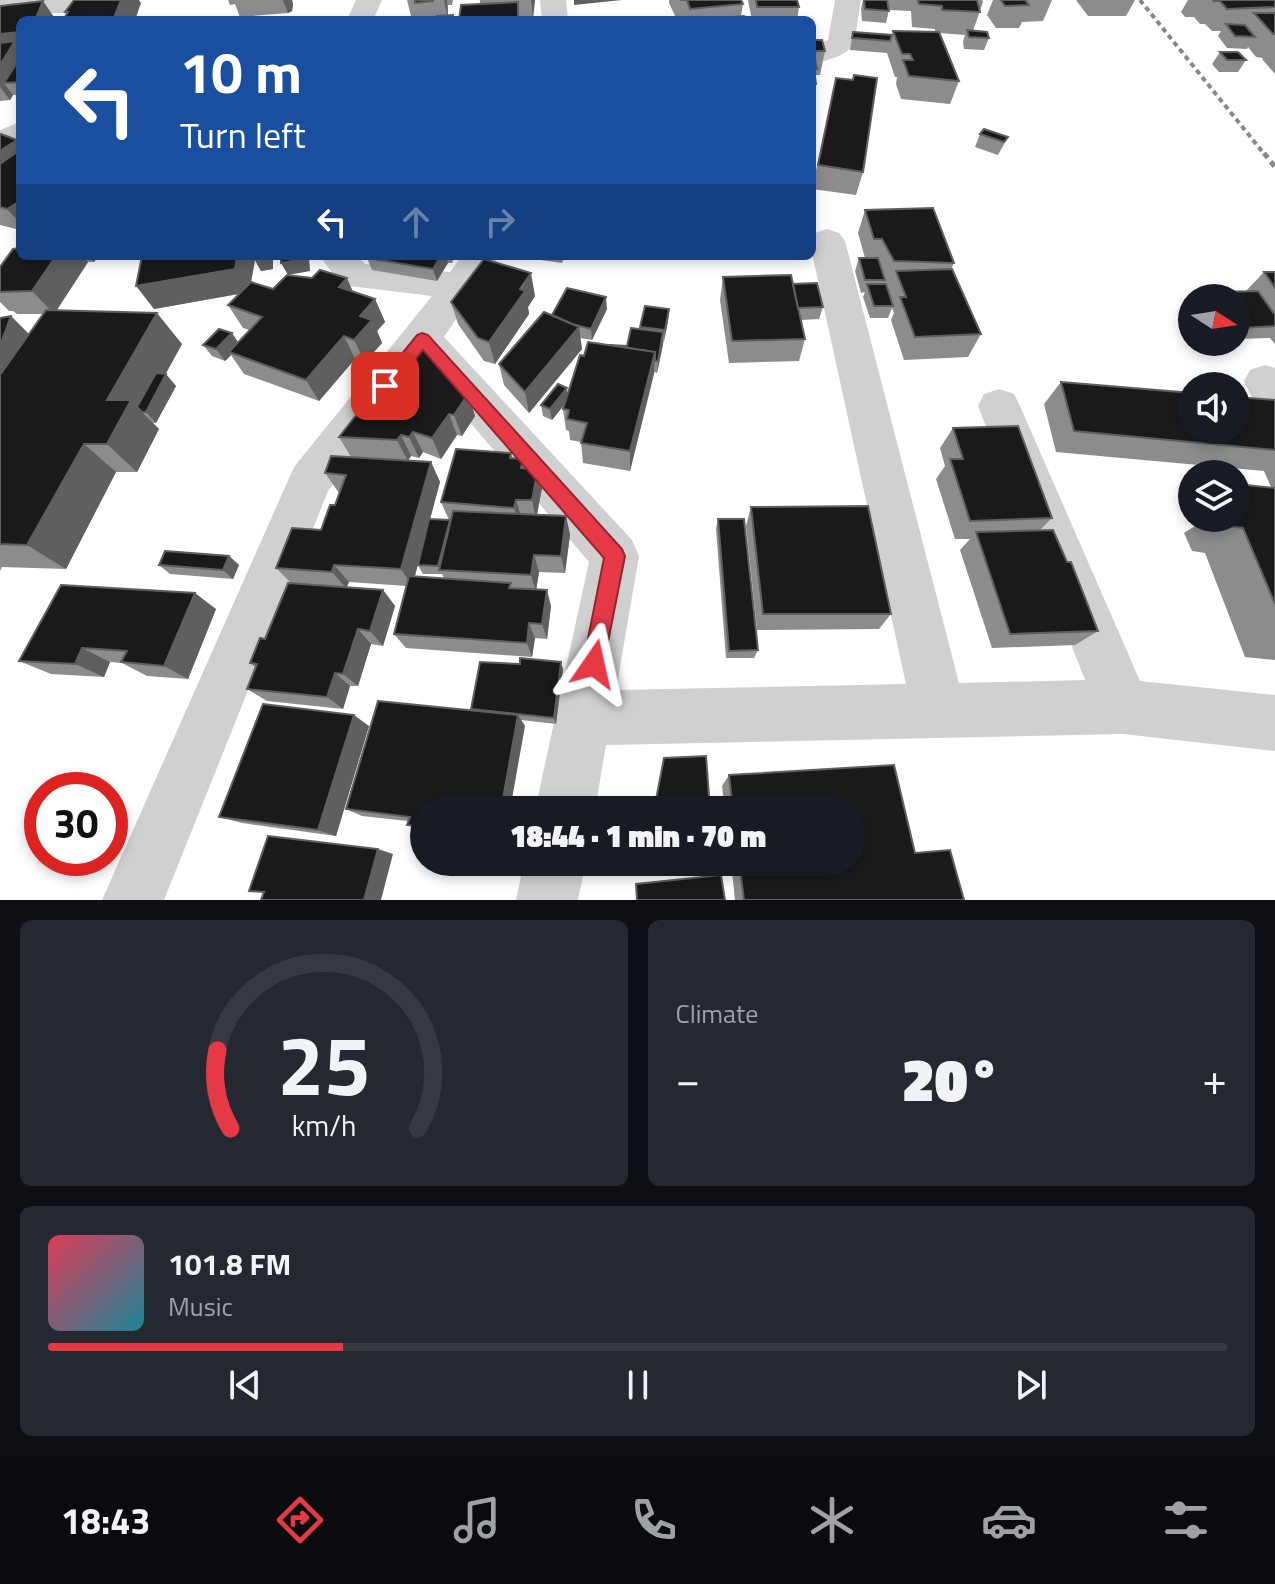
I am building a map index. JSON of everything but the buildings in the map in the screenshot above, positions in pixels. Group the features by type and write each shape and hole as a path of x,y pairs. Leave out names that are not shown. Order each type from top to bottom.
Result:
{"street":[{"path":"0,13 68,12 118,0"},
{"path":"816,54 841,44 848,0"},
{"path":"0,5 68,12"},
{"path":"827,241 939,711"},
{"path":"341,260 354,276 471,271"},
{"path":"133,900 310,481 422,339 471,271"},
{"path":"422,339 615,556 568,796"},
{"path":"999,406 1123,707"},
{"path":"584,718 1123,707 1275,723"},
{"path":"547,900 552,876"}],"railway":[{"path":"1140,0 1265,155"},
{"path":"1264,153 1275,167"}],"route":[{"path":"385,386 422,339 615,556 594,664"}]}
